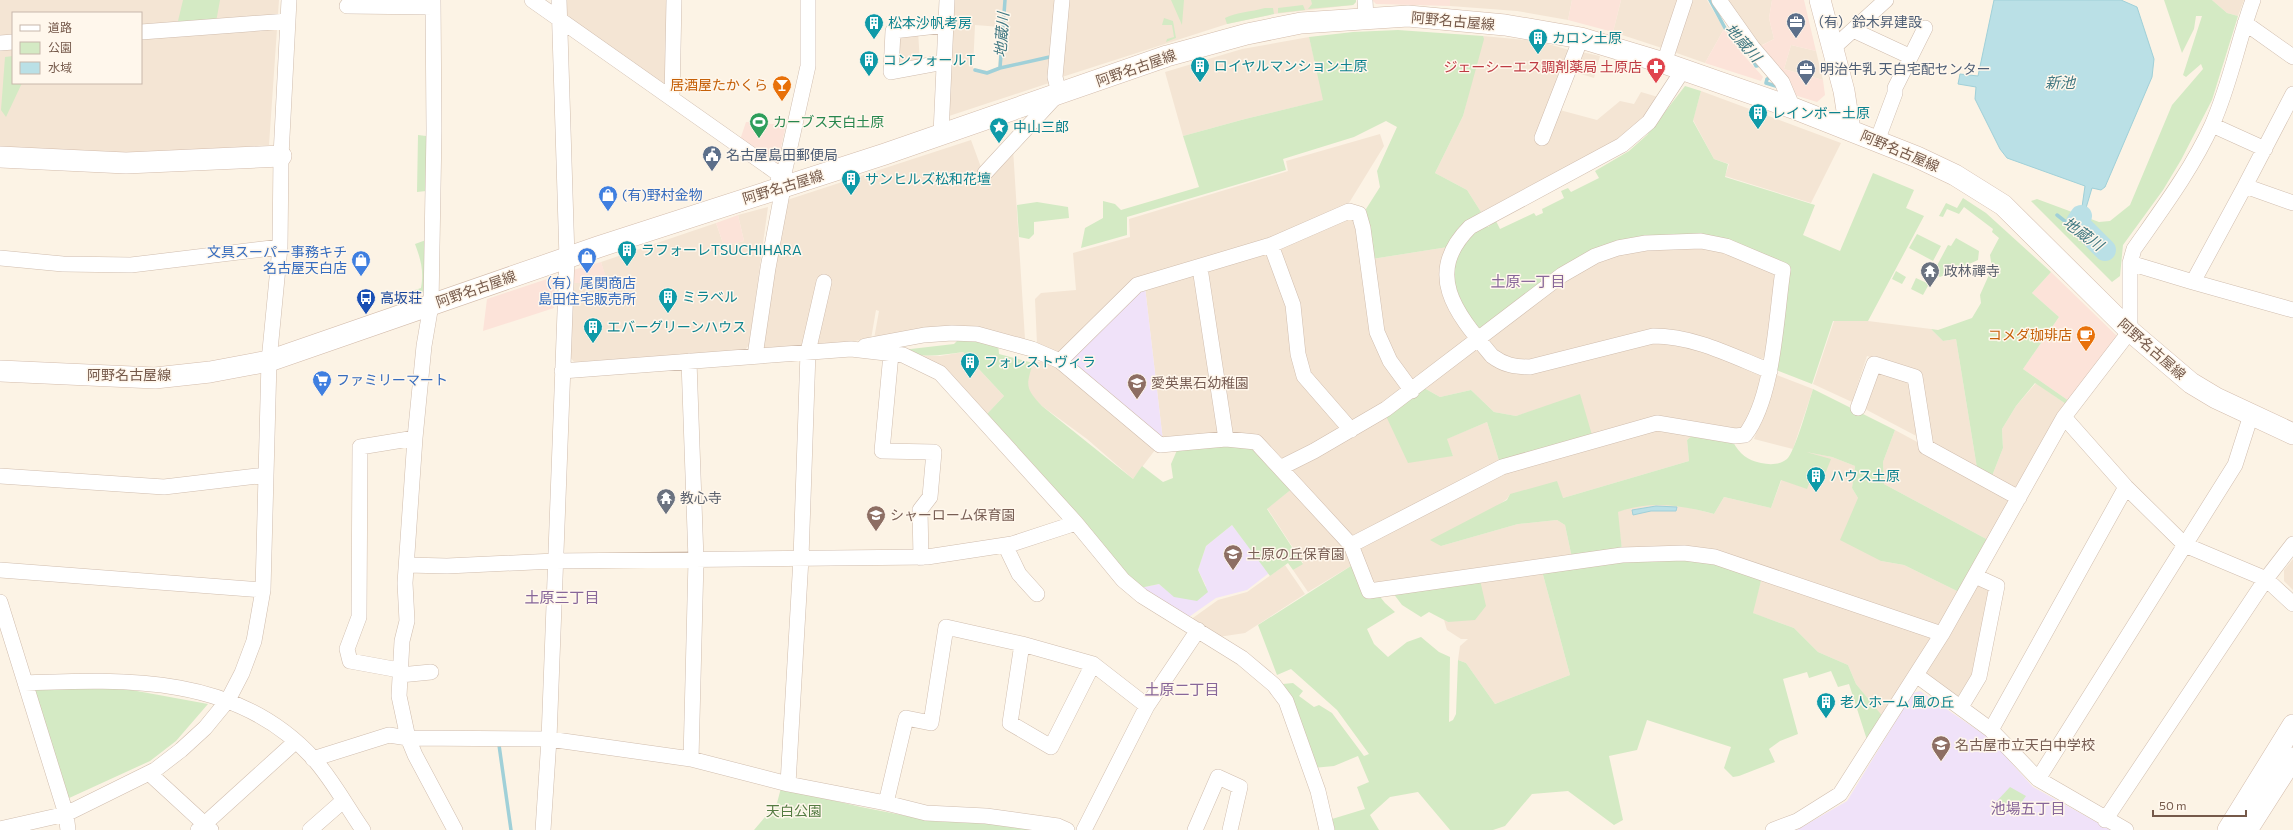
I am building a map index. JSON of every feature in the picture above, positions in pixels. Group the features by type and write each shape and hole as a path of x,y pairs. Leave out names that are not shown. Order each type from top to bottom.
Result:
{"main road":[{"path":"1820,0 1844,91 1850,130"},
{"name":"阿野名古屋線","path":"0,371 155,378 210,372 269,361 567,258 784,188 1162,58 1248,34 1366,9 1408,16 1505,25 1581,38 1664,63 1793,108 1918,157 1954,175 2002,205 2130,331 2191,383 2250,415 2293,434"},
{"path":"0,157 126,163 281,156"},
{"path":"2228,830 2293,725"},
{"path":"2247,830 2293,758"}],"street":[{"path":"0,829 66,814 149,773 181,750 204,728 228,700 242,673 254,641 264,590 269,361 280,247 281,156 289,0"},
{"path":"532,0 776,172 784,188"},
{"path":"543,830 549,739 567,258 559,0"},
{"path":"672,98 674,0"},
{"path":"755,356 768,268 784,188 785,169 808,66 808,0"},
{"path":"941,134 947,0"},
{"path":"984,173 1059,93 1055,77 1062,0"},
{"path":"1664,63 1684,0"},
{"path":"1719,0 1753,48 1782,82 1793,108"},
{"path":"1832,49 1886,0"},
{"path":"1773,830 1797,821 1840,794 1942,634 2064,417 2130,331 2130,263 2134,249 2185,174 2212,125 2223,96 2253,0"},
{"path":"347,6 433,3 434,130 431,305 424,346 415,438 405,583 407,621 398,696 408,738 415,755 455,830"},
{"path":"142,32 288,21"},
{"path":"2245,23 2293,57"},
{"path":"944,62 891,72 893,31 946,24"},
{"path":"1877,141 1895,93 1895,88 1909,56 1910,58 1925,28"},
{"path":"1853,30 1909,56"},
{"path":"1542,138 1581,38"},
{"path":"0,43 12,42"},
{"path":"1684,70 1649,122 1632,137 1607,154 1478,220 1463,234 1451,252 1446,279 1452,303 1478,339 1499,361 1514,367 1530,367 1653,336 1668,336 1692,340 1770,371"},
{"path":"2193,282 2293,94"},
{"path":"2212,125 2265,149"},
{"path":"2245,186 2293,202"},
{"path":"1060,361 1137,285 1200,268 1271,245 1349,211 1359,214 1363,228 1377,332 1390,360 1412,390"},
{"path":"1280,468 1351,430 1412,390 1562,275 1595,256 1618,248 1646,243 1701,241 1726,246 1783,270 1770,371 1751,427 1745,435 1735,436 1657,423 1502,467 1351,545"},
{"path":"1271,245 1293,305 1298,354 1304,376 1351,430"},
{"path":"0,258 63,264 131,265 280,247"},
{"path":"2130,263 2293,310"},
{"path":"1200,268 1226,440"},
{"path":"788,784 801,558 808,352 824,282"},
{"path":"562,371 851,349 924,335 977,334 1018,344 1060,361 1160,445 1226,440 1256,442 1351,545 1369,591 1622,555 1684,553 1715,556 1942,634"},
{"path":"851,349 903,355 940,373 1076,523 1123,580 1142,596 1242,658 1274,685 1286,701 1318,791 1327,830"},
{"path":"891,354 882,451 934,452 930,497 920,510 922,558"},
{"path":"689,361 696,560 691,759"},
{"path":"1858,408 1874,364 1915,377 1926,447 2019,498"},
{"path":"2038,779 2235,465 2250,415"},
{"path":"2064,417 2126,487 2185,545 2266,579 2293,604"},
{"path":"415,438 360,447 359,617 350,639 348,656 350,661 400,672 431,672"},
{"path":"0,476 164,487 266,475"},
{"path":"1991,730 2126,487"},
{"path":"407,565 448,566 555,561 922,558 1005,545 1076,523"},
{"path":"2106,820 2266,579 2293,544"},
{"path":"1005,545 1019,574 1037,594"},
{"path":"0,570 264,590"},
{"path":"1960,707 1979,677 1997,586 1975,576"},
{"path":"0,602 66,814 68,830"},
{"path":"886,803 906,718 931,723 946,626 1022,644 1093,664 1147,706"},
{"path":"1084,830 1147,706 1198,630"},
{"path":"1022,644 1010,723 1051,747 1093,664"},
{"path":"1916,675 1991,730 2038,779 2106,820 2126,830"},
{"path":"25,683 93,680 147,682 189,689 228,700 262,718 295,742 313,759 363,830"},
{"path":"313,759 389,735 408,738 549,739 691,759 788,784 886,803 926,813 986,816 1058,826 1067,830"},
{"path":"149,773 205,828 295,742"},
{"path":"1195,830 1218,777 1240,787 1230,830"},
{"path":"310,830 343,801"}],"shaded area":[{"path":"0,0 279,0 269,145 133,156 0,148"},
{"path":"564,0 670,0 670,89 563,19"},
{"path":"951,0 1057,0 1052,82 946,117","holes":["975,25 1001,27 998,67 989,71 973,68"]},
{"path":"1066,0 1356,0 1356,2 1353,5 1274,14 1227,24 1059,78"},
{"path":"1372,0 1450,0 1450,6 1376,4"},
{"path":"1450,0 1572,0 1568,20 1517,11 1450,6"},
{"path":"1572,0 1621,0 1613,32 1568,20"},
{"path":"1621,0 1681,0 1665,49 1613,32"},
{"path":"1688,0 1707,0 1724,29 1705,63 1671,51"},
{"path":"1720,0 1772,0 1769,18 1774,39 1756,48"},
{"path":"1772,0 1804,0 1816,51 1791,45 1784,69 1823,80 1825,95 1817,102 1791,94 1757,48 1774,39 1769,18"},
{"path":"2212,0 2244,0 2238,16 2227,13"},
{"path":"1724,29 1740,51 1763,77 1761,81 1705,63"},
{"path":"918,31 920,63 900,67 897,63 898,39 902,35"},
{"path":"1483,36 1537,41 1573,51 1556,109 1597,120 1620,101 1634,104 1641,92 1658,97 1646,116 1615,141 1481,212 1467,190 1435,173 1463,116"},
{"path":"1309,37 1324,100 1183,136 1165,72 1242,49"},
{"path":"1791,45 1816,51 1823,80 1784,69"},
{"path":"1577,51 1600,56 1594,78 1571,71"},
{"path":"1701,91 1841,143 1811,203 1725,176 1729,164 1714,159 1693,120"},
{"path":"746,122 786,125 777,166 740,140"},
{"path":"1380,134 1384,146 1349,203 1268,238 1136,280 1061,356 1037,344 1035,299 1041,293 1076,290 1073,253 1130,237 1129,219 1288,171 1286,161"},
{"path":"971,140 982,170 1013,149 1025,339 973,327 874,339 879,311 876,310 871,339 764,351 759,345 787,200"},
{"path":"768,207 749,345 744,351 574,362 570,357 573,283 607,283 601,262 716,223 724,246 744,241 738,215"},
{"path":"738,215 744,241 724,246 716,223"},
{"path":"1346,217 1353,219 1359,231 1368,301 1401,382 1400,392 1359,421 1348,420 1307,373 1278,253 1280,245"},
{"path":"1683,246 1725,252 1774,271 1777,277 1767,355 1759,361 1692,335 1529,363 1514,362 1489,346 1489,337 1581,269 1619,254"},
{"path":"1448,247 1468,332 1467,343 1421,379 1409,379 1387,348 1372,259"},
{"path":"1268,252 1289,304 1294,355 1340,425 1340,432 1280,461 1230,432 1208,269"},
{"path":"601,262 608,283 573,283 573,270"},
{"path":"1192,272 1198,276 1221,432 1163,441 1145,287"},
{"path":"2051,272 2117,336 2069,401 2023,369 2059,317 2032,293"},
{"path":"553,277 555,278 554,308 483,331 487,299"},
{"name":"愛英黒石幼稚園","path":"1145,287 1163,441 1066,360"},
{"path":"1834,321 1868,321 1931,329 1943,341 1956,339 1977,468 1932,444 1918,373 1867,356 1852,402 1813,384"},
{"path":"1655,341 1690,344 1758,371 1762,379 1745,427 1737,430 1658,418 1592,435 1526,413 1516,416 1494,412 1471,390 1440,397 1424,388 1472,350 1482,352 1498,365"},
{"path":"963,352 1004,396 987,414 912,355 940,356"},
{"path":"1049,360 1155,450 1133,479 1087,439 1042,406 1029,393 1026,383 1033,363"},
{"path":"1880,372 1909,381 1922,439 1865,409 1877,375"},
{"path":"1777,375 1813,389 1793,449 1754,439"},
{"path":"2036,383 2066,404 2019,490 1992,476 2003,448 2002,429 2016,406"},
{"path":"1386,416 1453,456 1446,439 1487,422 1500,464 1354,540 1291,474 1293,467"},
{"path":"1657,427 1693,435 1687,440 1689,461 1563,498 1510,494 1507,499 1441,546 1518,524 1557,520 1565,525 1572,558 1373,588 1356,544 1503,469"},
{"path":"1895,430 1921,444 1918,449 2014,500 1990,541 1884,484 1883,462"},
{"path":"1793,449 1832,457 1855,466 1852,488 1858,498 1881,561 1904,565 1959,592 1938,627 1861,602 1622,550 1617,512 1631,507 1656,504 1679,505 1714,514 1724,497 1771,508"},
{"path":"1293,488 1346,546 1354,564 1308,592 1293,570 1303,563 1267,508"},
{"name":"土原の丘保育園","path":"1232,525 1269,573 1247,590 1216,598 1186,619 1140,588 1159,584 1165,589 1206,586 1198,570 1206,546"},
{"path":"2293,559 2293,590 2284,581 2284,570"},
{"path":"1285,565 1305,594 1245,633 1218,637 1190,620 1218,600 1247,592"},
{"path":"1542,571 1570,675 1495,704 1466,663 1458,660 1460,646 1468,639 1461,639 1447,630 1444,620 1448,622 1480,580"},
{"path":"1762,577 1933,635 1884,719 1856,684 1848,665 1818,652 1794,628 1752,613"},
{"path":"1976,584 1992,588 1973,679 1955,701 1923,671"},
{"name":"名古屋市立天白中学校","path":"1920,691 1989,738 2033,787 2111,830 1797,830 1847,801 1913,693"}],"green space":[{"path":"183,0 220,0 216,22 181,24 178,21"},
{"path":"1171,0 1184,0 1182,25"},
{"path":"1311,0 1356,0 1356,2 1353,5 1308,9 1312,4"},
{"path":"2164,0 2212,0 2227,13 2238,16 2212,100 2181,160 2163,190 2123,245 2120,276 2112,282 2031,201 2037,199 2099,222 2110,221 2130,205 2172,105 2203,69 2201,64 2186,77 2183,75 2202,16 2196,16 2194,29 2182,53"},
{"path":"1303,5 1305,10 1278,13 1278,8"},
{"path":"1265,8 1273,8 1274,14 1227,24 1225,18 1234,14"},
{"path":"1164,18 1173,21 1176,38 1166,42 1167,39 1174,37 1172,25 1162,25"},
{"path":"1398,30 1483,36 1484,39 1463,116 1435,173 1467,190 1481,212 1462,228 1448,247 1372,259 1366,209 1380,187 1377,171 1397,127 1386,121 1354,137 1283,159 1286,170 1127,217 1127,235 1081,248 1085,228 1103,218 1103,201 1115,204 1121,210 1199,187 1183,136 1323,100 1309,37 1353,32"},
{"path":"12,56 12,84 22,84 6,117 1,110 5,57"},
{"path":"1685,86 1701,91 1693,121 1714,159 1728,164 1725,177 1815,205 1803,235 1840,251 1873,173 1914,190 1906,208 1924,216 1868,321 1833,321 1812,384 1776,370 1789,267 1743,247 1618,243 1483,329 1474,327 1451,280 1459,244 1485,224 1488,227 1496,221 1500,229 1534,213 1536,216 1543,213 1542,209 1564,198 1561,191 1568,188 1571,192 1599,178 1595,171 1629,151 1647,135"},
{"path":"418,135 426,136 426,191 417,192"},
{"path":"1963,198 1986,213 2051,272 2032,293 2059,317 2023,369 2069,401 2066,404 2035,383 2016,406 2002,429 2003,448 1992,476 1977,468 1956,339 1943,341 1931,329 1938,330 1972,318 1981,303 1980,295 1992,268 1990,255 1999,238 1992,232 1993,229 1964,207 1959,214 1947,209 1943,217 1939,216 1946,203 1957,208"},
{"path":"1037,202 1068,207 1069,218 1034,222 1034,234 1029,239 1019,237 1017,205"},
{"path":"1917,234 1941,246 1933,261 1909,248"},
{"path":"1956,238 1979,251 1978,260 1940,277 1933,273 1948,245 1951,246"},
{"path":"426,240 429,291 411,297 409,292 421,288 422,282 419,255 415,244"},
{"path":"1896,271 1906,277 1902,284 1892,279"},
{"path":"1916,278 1929,284 1923,295 1911,289"},
{"path":"962,336 998,343 999,354 1033,363 1028,386 1036,400 1133,479 1142,466 1163,482 1173,478 1171,464 1178,448 1226,443 1255,446 1293,488 1267,509 1303,564 1293,570 1288,563 1270,576 1232,525 1206,546 1198,570 1208,592 1197,601 1174,597 1159,584 1140,588 1128,578 1058,492 987,414 1004,396 963,352 939,355 917,355 902,350 954,344"},
{"path":"1424,388 1440,397 1471,390 1494,412 1516,416 1580,394 1592,435 1500,464 1487,422 1447,439 1453,456 1408,463 1386,416"},
{"path":"1813,389 1895,430 1883,462 1884,484 1990,541 1959,592 1904,565 1881,561 1840,540 1858,498 1852,488 1855,466 1832,457 1806,452 1831,459 1823,479 1812,476 1807,489 1781,480 1771,508 1724,497 1714,514 1690,508 1666,505 1642,506 1618,512 1622,550 1572,558 1565,525 1557,520 1518,524 1441,546 1430,540 1507,500 1510,494 1557,481 1563,498 1689,461 1687,440 1693,435 1733,442 1744,456 1756,462 1771,464 1781,462 1787,459 1794,447"},
{"path":"1683,558 1715,561 1762,577 1753,613 1794,628 1818,652 1848,665 1856,684 1884,718 1868,743 1849,684 1838,687 1831,671 1809,678 1807,672 1783,679 1798,734 1780,741 1769,749 1775,762 1739,776 1733,777 1724,768 1731,747 1647,720 1637,750 1609,756 1623,820 1614,825 1568,791 1532,794 1505,826 1493,830 1450,830 1418,792 1390,797 1370,815 1379,830 1335,830 1332,819 1365,809 1357,787 1369,782 1358,756 1334,766 1313,768 1283,684 1293,683 1303,691 1299,696 1314,707 1319,705 1332,713 1364,756 1369,754 1337,710 1291,669 1277,675 1258,625 1354,564 1385,603 1395,612 1367,629 1374,644 1388,657 1407,642 1421,637 1439,652 1450,657 1449,722 1453,720 1456,714 1458,660 1466,663 1495,704 1570,675 1542,571 1624,560"},
{"path":"1480,580 1486,606 1475,620 1448,622 1429,612 1421,617 1402,605 1393,593"},
{"path":"34,686 115,687 208,704 176,741 150,761 67,799"},
{"path":"2010,787 2026,796 2013,814 1995,803"},
{"name":"天白公園","path":"781,788 861,807 932,821 997,824 1037,830 754,830 777,803"}],"water":[{"name":"新池","path":"1994,0 2121,0 2137,7 2154,59 2152,77 2105,187 2101,190 2092,188 2086,208 2082,207 2085,186 2007,158 2000,149 1975,99 1976,87 1958,84 1960,74 1978,76"},
{"path":"1656,506 1677,507 1676,511 1651,511 1633,515 1632,510"}],"waterway":[{"name":"地蔵川","path":"975,70 987,73 1000,68 1005,0"},
{"name":"地蔵川","path":"1710,0 1725,28 1743,44"},
{"path":"1750,55 1756,66 1761,65"},
{"path":"1000,68 1054,56"},
{"path":"1771,77 1767,79 1766,83 1779,87"},
{"name":"地蔵川","path":"2057,215 2080,233"},
{"path":"2081,216 2077,222 2105,250"},
{"path":"499,745 511,830"}],"place":[{"name":"（有）鈴木昇建設","path":"1796,39"},
{"name":"松本沙帆考房","path":"874,40"},
{"name":"カロン土原","path":"1538,55"},
{"name":"コンフォールT","path":"869,77"},
{"name":"ロイヤルマンション土原","path":"1200,83"},
{"name":"ジェーシーエス調剤薬局 土原店","path":"1656,84"},
{"name":"明治牛乳 天白宅配センター","path":"1806,86"},
{"name":"居酒屋たかくら","path":"782,102"},
{"name":"レインボー土原","path":"1758,130"},
{"name":"カーブス天白土原","path":"759,139"},
{"name":"中山三郎","path":"999,144"},
{"name":"名古屋島田郵便局","path":"712,172"},
{"name":"サンヒルズ松和花壇","path":"851,196"},
{"name":"(有)野村金物","path":"608,212"},
{"name":"ラフォーレTSUCHIHARA","path":"627,267"},
{"name":"（有）尾関商店 島田住宅販売所","path":"587,274"},
{"name":"文具スーパー事務キチ 名古屋天白店","path":"361,277"},
{"name":"政林禪寺","path":"1930,288"},
{"name":"ミラベル","path":"668,314"},
{"name":"高坂荘","path":"366,315"},
{"name":"エバーグリーンハウス","path":"593,344"},
{"name":"コメダ珈琲店","path":"2086,352"},
{"name":"フォレストヴィラ","path":"970,379"},
{"name":"ファミリーマート","path":"322,397"},
{"name":"愛英黒石幼稚園","path":"1137,400"},
{"name":"ハウス土原","path":"1816,493"},
{"name":"教心寺","path":"666,515"},
{"name":"シャーローム保育園","path":"876,532"},
{"name":"土原の丘保育園","path":"1233,571"},
{"name":"老人ホーム 風の丘","path":"1826,719"},
{"name":"名古屋市立天白中学校","path":"1941,762"}],"district":[{"name":"土原一丁目","path":"1528,282"},
{"name":"土原三丁目","path":"562,598"},
{"name":"土原二丁目","path":"1182,690"},
{"name":"池場五丁目","path":"2028,809"}]}
